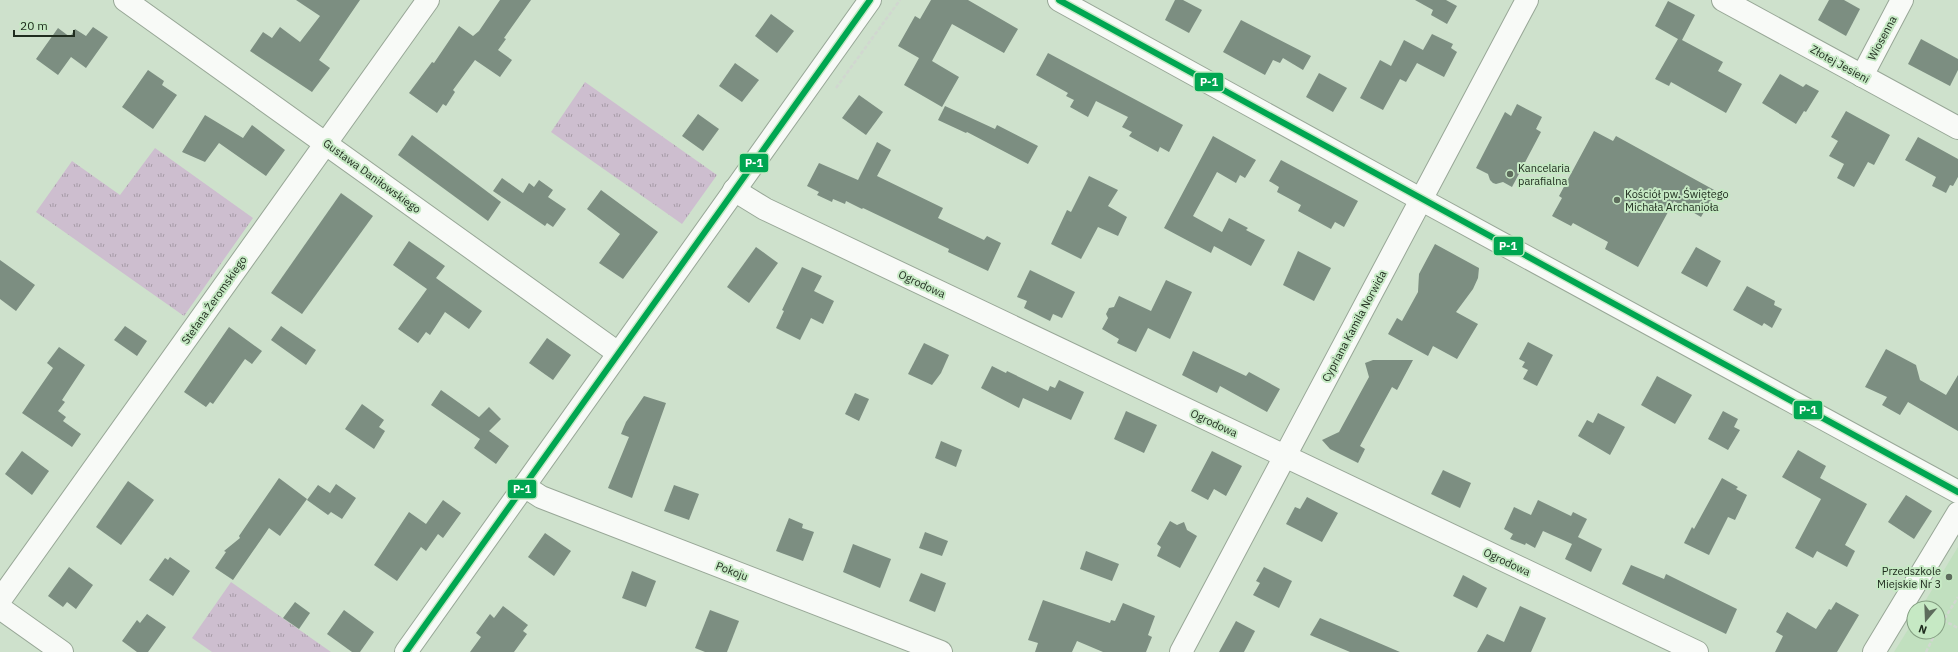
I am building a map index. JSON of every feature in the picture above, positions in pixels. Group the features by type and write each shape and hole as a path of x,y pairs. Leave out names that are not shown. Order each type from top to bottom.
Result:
{"street":[{"name":"Gustawa Daniłowskiego","path":"125,0 326,142 618,353"},
{"name":"Stefana Żeromskiego","path":"0,600 428,0"},
{"path":"406,652 870,0"},
{"path":"1059,0 1958,492"},
{"name":"Cypriana Kamila Norwida","path":"1181,652 1527,0"},
{"name":"Złotej Jesieni","path":"1723,0 1958,128"},
{"name":"Wiosenna","path":"1862,76 1902,0"},
{"name":"Ogrodowa","path":"734,190 765,209 1697,652"},
{"name":"Pokoju","path":"524,486 541,497 941,652"},
{"path":"1874,652 1958,513"},
{"path":"0,608 62,652"}],"path":[{"path":"1946,615 1958,597"},
{"path":"1946,622 1958,628"},
{"path":"1926,652 1932,640"}],"shaded area":[{"name":"Przedszkole Miejskie Nr 3","path":"1958,547 1958,652 1894,652 1906,633 1906,640 1946,640 1946,600 1926,600"}],"green space":[{"path":"585,82 717,175 682,224 551,132"},
{"path":"155,148 253,218 184,316 36,212 72,161 120,195"},
{"path":"231,582 331,652 212,652 192,638"}],"building":[{"path":"296,0 360,0 319,60 330,68 312,92 250,51 263,32 272,38 280,27 300,42 320,16"},
{"path":"500,0 531,0 504,38 506,39 498,50 512,60 500,77 475,60 453,90 455,92 446,106 443,104 437,113 409,93 432,62 434,63 459,26 473,36 479,31"},
{"path":"931,0 968,0 1018,29 1004,53 952,24 932,61 959,77 942,107 904,85 919,58 898,46 915,16 920,19"},
{"path":"1175,0 1183,0 1202,10 1189,33 1165,20"},
{"path":"1415,0 1446,0 1457,6 1447,24 1431,15 1433,10"},
{"path":"1829,0 1844,0 1860,9 1846,36 1818,20"},
{"path":"1668,1 1695,15 1682,40 1723,62 1718,71 1742,84 1726,113 1671,82 1669,86 1655,79 1678,39 1655,26"},
{"path":"771,14 794,31 777,53 755,36"},
{"path":"1241,20 1311,56 1303,70 1283,58 1280,63 1273,60 1265,75 1223,52"},
{"path":"93,27 108,37 86,68 71,57 58,75 36,59 58,28 70,37 75,29 86,36"},
{"path":"1432,34 1453,44 1451,48 1457,52 1444,77 1417,63 1406,82 1400,79 1383,110 1360,98 1380,60 1391,66 1404,40 1423,50"},
{"path":"1921,39 1958,59 1958,70 1950,86 1908,64"},
{"path":"1048,53 1183,125 1169,152 1160,147 1158,152 1129,136 1132,132 1122,127 1128,117 1096,101 1088,117 1070,107 1074,100 1066,96 1068,93 1036,75"},
{"path":"735,63 759,80 742,102 719,86"},
{"path":"148,70 164,81 162,85 177,95 153,129 122,107"},
{"path":"1319,73 1347,88 1333,112 1306,97"},
{"path":"1780,74 1803,87 1806,84 1819,91 1806,112 1804,111 1796,124 1762,103"},
{"path":"859,95 883,112 866,135 842,118"},
{"path":"1517,104 1542,117 1536,129 1541,132 1512,187 1503,182 1496,184 1493,183 1488,174 1476,168 1505,112 1511,116"},
{"path":"945,106 995,129 997,125 1038,146 1028,164 967,132 966,133 938,120"},
{"path":"1846,111 1890,135 1874,165 1868,162 1854,187 1837,178 1844,164 1829,156 1838,141 1831,137"},
{"path":"698,114 719,129 703,151 682,136"},
{"path":"205,115 243,138 252,125 285,150 266,176 219,143 205,162 182,152"},
{"name":"Kościół pw. Świętego Michała Archanioła","path":"1594,131 1613,141 1616,136 1716,191 1701,217 1674,201 1638,267 1605,249 1608,242 1573,223 1571,226 1552,216 1562,198 1559,196"},
{"path":"412,135 501,202 488,221 398,155"},
{"path":"1213,136 1256,160 1245,178 1240,175 1236,183 1217,172 1193,216 1222,232 1229,218 1248,228 1246,230 1265,240 1251,266 1214,246 1211,253 1164,228"},
{"path":"1918,137 1958,159 1958,177 1953,186 1950,185 1946,193 1932,186 1936,177 1905,160"},
{"path":"877,142 891,150 877,176 943,208 938,218 984,240 987,236 1001,243 988,271 948,252 949,249 863,208 862,209 846,201 845,204 833,199 832,202 817,195 819,192 807,186 819,163 858,180"},
{"path":"1281,160 1358,201 1344,227 1335,222 1331,229 1298,211 1301,205 1277,192 1279,187 1269,181"},
{"path":"1089,176 1118,190 1108,206 1127,217 1118,236 1098,227 1081,259 1051,244 1067,210 1071,212"},
{"path":"502,178 523,193 529,183 534,187 539,180 553,190 548,197 566,209 553,227 547,223 545,226 493,191"},
{"path":"601,190 658,232 623,279 599,263 620,234 587,209"},
{"path":"341,193 373,216 302,314 271,293"},
{"path":"409,241 445,266 436,278 482,311 469,329 445,312 430,335 426,332 418,343 398,329 427,289 393,265"},
{"path":"1435,244 1479,268 1478,278 1473,289 1456,312 1478,324 1457,359 1433,346 1428,356 1388,334 1397,318 1402,321 1418,292 1419,274"},
{"path":"756,247 778,263 749,303 727,287"},
{"path":"1696,247 1721,261 1707,287 1681,273"},
{"path":"1298,251 1331,268 1314,301 1283,285"},
{"path":"0,260 35,285 16,311 0,299"},
{"path":"802,267 822,276 814,291 834,301 823,324 811,318 800,340 776,328 784,311 782,310"},
{"path":"1030,270 1075,292 1062,318 1053,314 1050,321 1024,308 1027,301 1017,297"},
{"path":"1166,280 1192,292 1170,339 1148,328 1136,352 1117,343 1119,339 1102,329 1108,318 1106,314 1109,308 1114,307 1119,296 1151,311"},
{"path":"1747,286 1775,301 1774,305 1782,309 1772,328 1764,323 1762,326 1733,310"},
{"path":"125,326 147,341 137,356 114,340"},
{"path":"281,326 316,350 306,365 271,340"},
{"path":"229,327 262,351 252,364 245,359 213,404 210,402 206,407 184,392"},
{"path":"547,338 571,355 553,380 529,363"},
{"path":"1528,342 1553,355 1537,386 1523,379 1528,370 1522,367 1525,362 1519,359"},
{"path":"924,343 949,355 941,373 932,385 908,374"},
{"path":"59,347 85,365 62,400 65,402 58,411 66,417 63,421 81,434 72,447 22,413 53,368 47,363"},
{"path":"1886,349 1916,365 1920,380 1946,395 1958,375 1958,431 1908,402 1900,415 1882,405 1887,397 1865,387"},
{"path":"1193,351 1246,376 1249,372 1280,389 1267,412 1220,386 1217,393 1182,375"},
{"path":"1373,360 1413,360 1397,390 1392,387 1360,446 1365,449 1358,463 1330,449 1322,440 1339,432 1369,377 1365,363"},
{"path":"992,366 1006,373 1007,371 1048,391 1050,386 1055,388 1059,380 1084,392 1071,420 1023,398 1019,408 981,388"},
{"path":"1657,376 1692,395 1675,424 1641,405"},
{"path":"441,390 479,417 489,407 501,419 489,431 509,446 496,464 474,448 480,439 431,405"},
{"path":"855,393 869,399 859,421 845,414"},
{"path":"644,396 666,403 632,498 608,488 629,437 621,434 626,422"},
{"path":"362,404 384,420 379,427 385,431 374,449 345,429"},
{"path":"1126,411 1157,425 1144,453 1114,439"},
{"path":"1723,411 1738,419 1734,427 1740,430 1728,450 1708,439"},
{"path":"1598,413 1625,427 1610,455 1578,436 1587,420 1593,423"},
{"path":"941,441 962,450 956,467 935,458"},
{"path":"1798,450 1826,466 1820,478 1867,504 1845,545 1855,551 1847,567 1817,551 1813,558 1795,548 1821,499 1782,477"},
{"path":"22,451 49,471 32,495 5,474"},
{"path":"1212,451 1242,466 1226,496 1214,489 1208,500 1191,491"},
{"path":"1443,470 1471,483 1460,508 1431,494"},
{"path":"279,478 307,499 280,536 269,528 233,580 215,568 226,552 224,551 240,538 239,536"},
{"path":"1722,478 1738,487 1736,489 1747,495 1735,520 1728,517 1709,555 1684,543 1692,527 1694,529"},
{"path":"128,481 154,500 121,545 96,527"},
{"path":"336,484 356,498 342,519 331,512 328,515 307,500 318,485 330,493"},
{"path":"674,485 699,494 689,520 664,511"},
{"path":"1906,495 1932,511 1914,539 1888,522"},
{"path":"1307,497 1338,513 1322,542 1286,524 1295,507 1300,509"},
{"path":"443,500 461,513 443,538 438,534 426,551 421,547 397,581 374,565 409,512 426,524"},
{"path":"1538,500 1571,516 1573,512 1587,519 1578,537 1602,549 1591,572 1565,559 1572,544 1543,531 1535,548 1526,543 1525,545 1510,539 1513,534 1504,529 1514,507 1531,515"},
{"path":"789,518 803,524 802,528 814,532 803,561 776,551"},
{"path":"1170,521 1177,525 1184,522 1187,530 1197,536 1180,568 1157,556 1161,547 1157,544"},
{"path":"925,532 948,541 942,556 919,548"},
{"path":"545,533 571,551 554,576 528,557"},
{"path":"853,544 891,559 880,588 843,572"},
{"path":"1086,551 1119,564 1112,581 1080,569"},
{"path":"170,557 190,571 173,596 149,580 165,558 168,560"},
{"path":"1631,565 1664,579 1666,574 1737,609 1726,634 1622,584"},
{"path":"69,567 93,585 76,609 67,602 63,607 48,596"},
{"path":"1264,567 1292,581 1279,608 1253,595 1260,583 1256,581"},
{"path":"632,571 656,581 646,607 622,598"},
{"path":"921,573 946,583 935,612 909,601"},
{"path":"1463,575 1487,588 1477,608 1453,596"},
{"path":"1043,600 1110,623 1111,620 1115,621 1123,603 1155,616 1148,635 1152,637 1146,652 1103,652 1077,641 1072,652 1035,652 1038,643 1028,640"},
{"path":"295,602 310,613 299,629 283,618"},
{"path":"1836,602 1859,615 1837,652 1775,652 1783,636 1776,632 1787,612 1816,629 1829,609 1831,610"},
{"path":"503,606 528,625 523,631 527,634 514,652 470,652 481,637 476,633 490,614 494,618"},
{"path":"1520,606 1546,618 1531,652 1477,652 1487,634 1504,642"},
{"path":"344,610 374,632 360,652 352,652 327,634"},
{"path":"710,610 739,621 727,652 705,652 695,648"},
{"path":"147,614 166,627 148,652 137,652 122,641 137,620 140,623"},
{"path":"1320,618 1400,652 1350,652 1310,635"},
{"path":"1236,621 1255,631 1244,652 1219,652"}],"transit line":[{"name":"P-1","path":"406,652 870,0"},
{"name":"P-1","path":"1059,0 1958,492"}],"place":[{"name":"Kancelaria parafialna","path":"1510,174"},
{"name":"Kościół pw. Świętego Michała Archanioła","path":"1617,200"},
{"name":"Przedszkole Miejskie Nr 3","path":"1949,577"}]}
